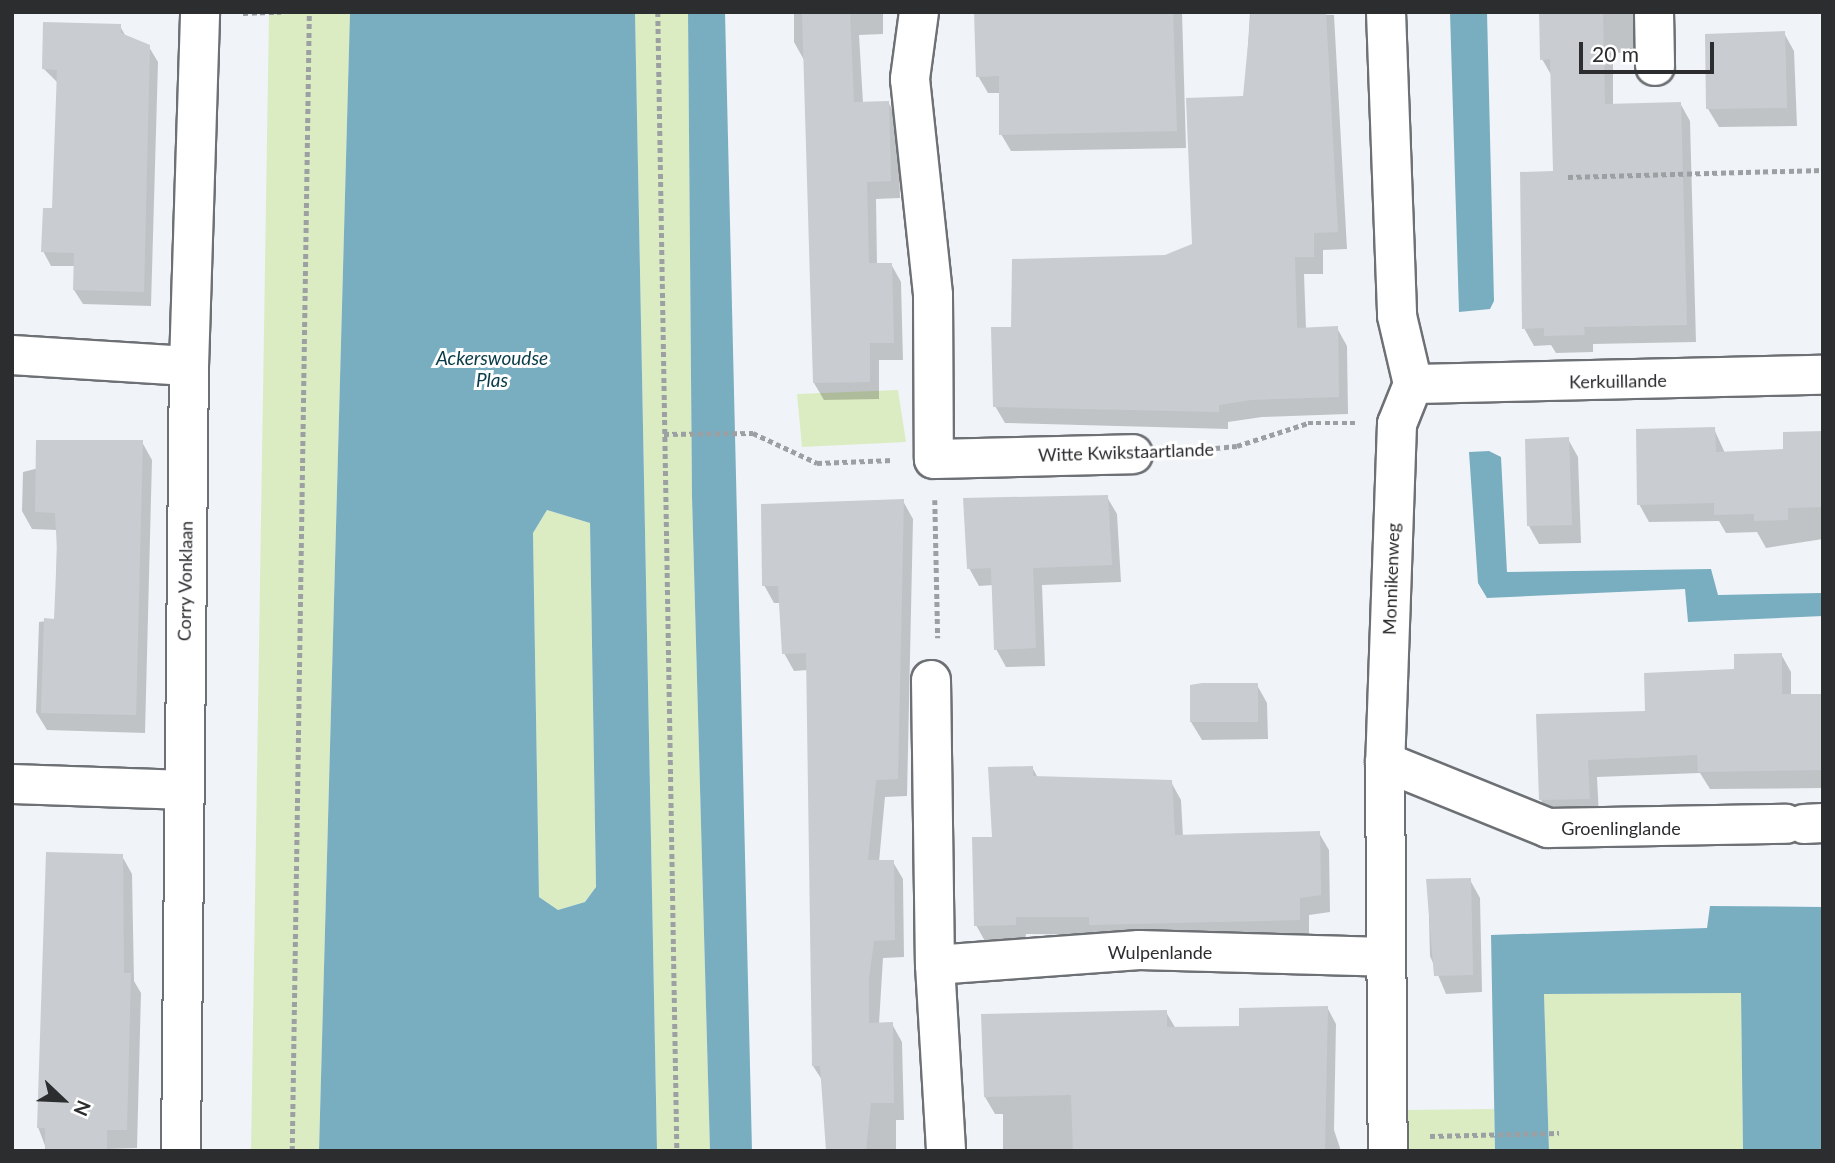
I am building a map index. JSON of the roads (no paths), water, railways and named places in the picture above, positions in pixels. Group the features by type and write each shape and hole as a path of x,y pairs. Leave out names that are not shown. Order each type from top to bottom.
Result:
{"street":[{"name":"Corry Vonklaan","path":"181,1151 182,790 189,366 200,12"},
{"name":"Witte Kwikstaartlande","path":"919,12 910,79 933,295 934,459 1133,454"},
{"path":"1386,12 1397,316 1413,384"},
{"path":"1654,12 1655,66"},
{"path":"12,355 189,366"},
{"name":"Kerkuillande","path":"1413,384 1823,375"},
{"name":"Monnikenweg","path":"1387,1143 1385,762 1397,424 1413,384"},
{"path":"931,680 935,965 946,1151"},
{"name":"Groenlinglande","path":"1385,762 1548,828 1804,824"},
{"path":"12,784 182,790"},
{"name":"Wulpenlande","path":"935,965 1139,950 1385,957"}],"water":[{"name":"Ackerswoudse Plas","path":"350,12 635,12 657,1151 319,1151","holes":["547,510 590,523 596,887 585,902 558,910 539,897 533,533"]},
{"path":"688,12 725,12 752,1151 710,1151 692,497"},
{"path":"1450,12 1487,12 1494,301 1490,309 1459,312"},
{"path":"1489,451 1501,457 1507,572 1711,569 1718,595 1823,593 1823,616 1688,622 1685,589 1487,598 1478,583 1469,452"},
{"path":"1710,906 1823,907 1823,1151 1743,1151 1741,993 1544,994 1549,1151 1495,1151 1491,935 1707,928"}]}
